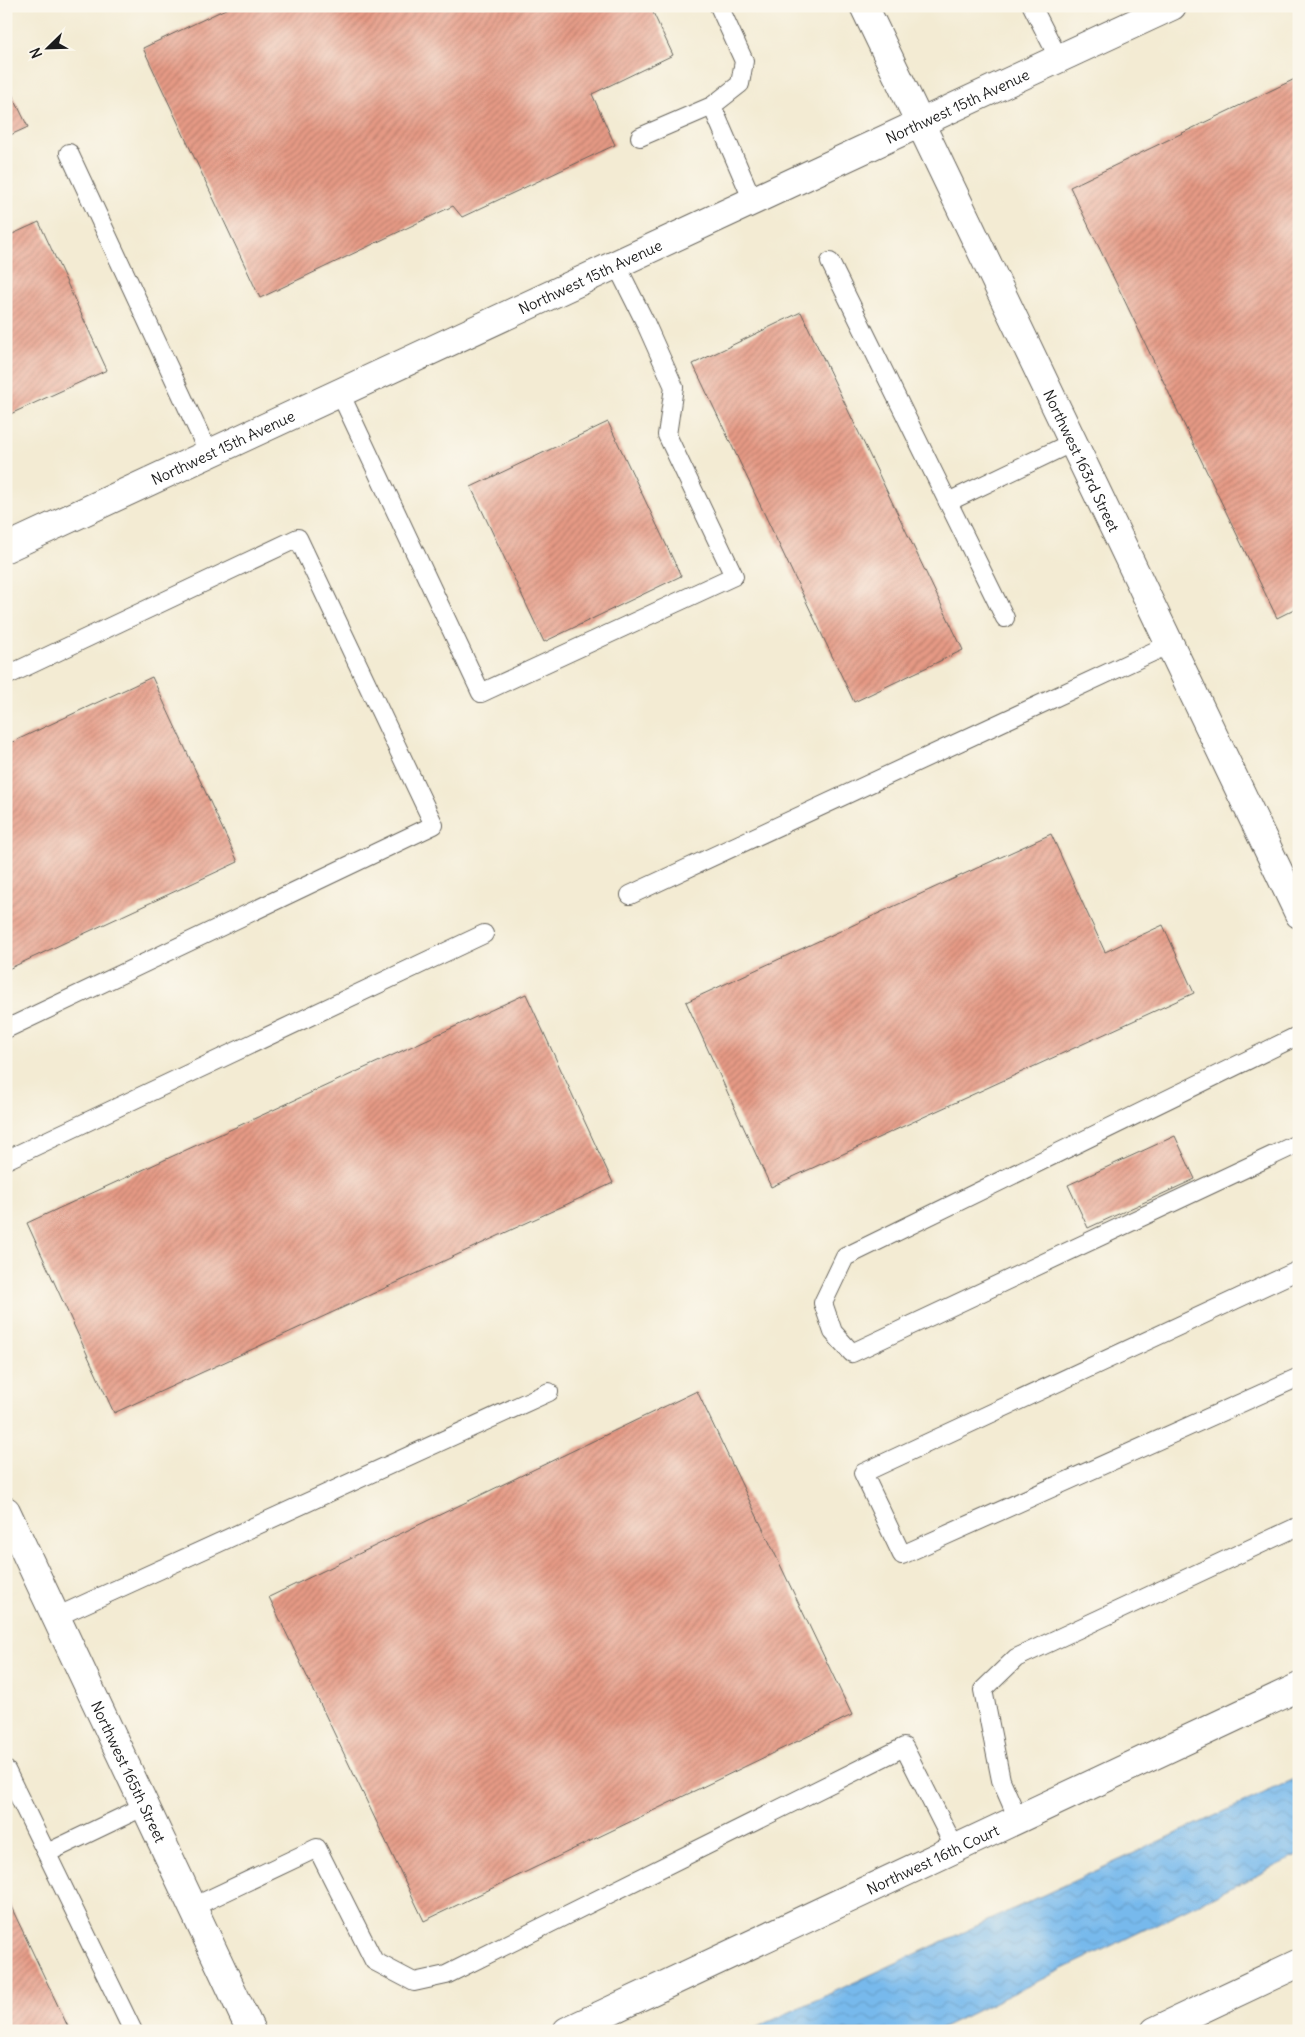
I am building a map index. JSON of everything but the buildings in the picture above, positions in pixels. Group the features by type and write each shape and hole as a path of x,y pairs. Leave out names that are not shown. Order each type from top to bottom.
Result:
{"street":[{"name":"Northwest 163rd Street","path":"864,6 1299,914"},
{"name":"Northwest 15th Avenue","path":"6,548 1172,6"},
{"name":"Northwest 165th Street","path":"6,1510 251,2031"},
{"name":"Northwest 16th Court","path":"567,2031 1299,1688"},
{"path":"1155,2031 1299,1963"}],"lane":[{"path":"640,137 712,106 740,84 744,62 719,6"},
{"path":"1032,6 1059,59"},
{"path":"712,106 753,201"},
{"path":"69,153 209,454"},
{"path":"830,262 1006,618"},
{"path":"340,392 481,693 734,576 667,435 674,386 616,264"},
{"path":"948,502 1074,442"},
{"path":"6,676 298,538 434,825 6,1029"},
{"path":"630,896 1170,644"},
{"path":"6,1160 484,934"},
{"path":"1299,1034 845,1257 823,1303 833,1332 852,1353 1299,1143"},
{"path":"1299,1270 863,1473 902,1555 1299,1377"},
{"path":"56,1617 549,1392"},
{"path":"1018,1819 1001,1780 984,1690 1016,1658 1299,1526"},
{"path":"193,1907 317,1848 374,1961 414,1982 446,1975 904,1747 955,1848"},
{"path":"6,1770 133,2031"},
{"path":"47,1853 145,1806"}],"water":[{"path":"1299,1777 1299,1855 935,2031 749,2031"}]}
